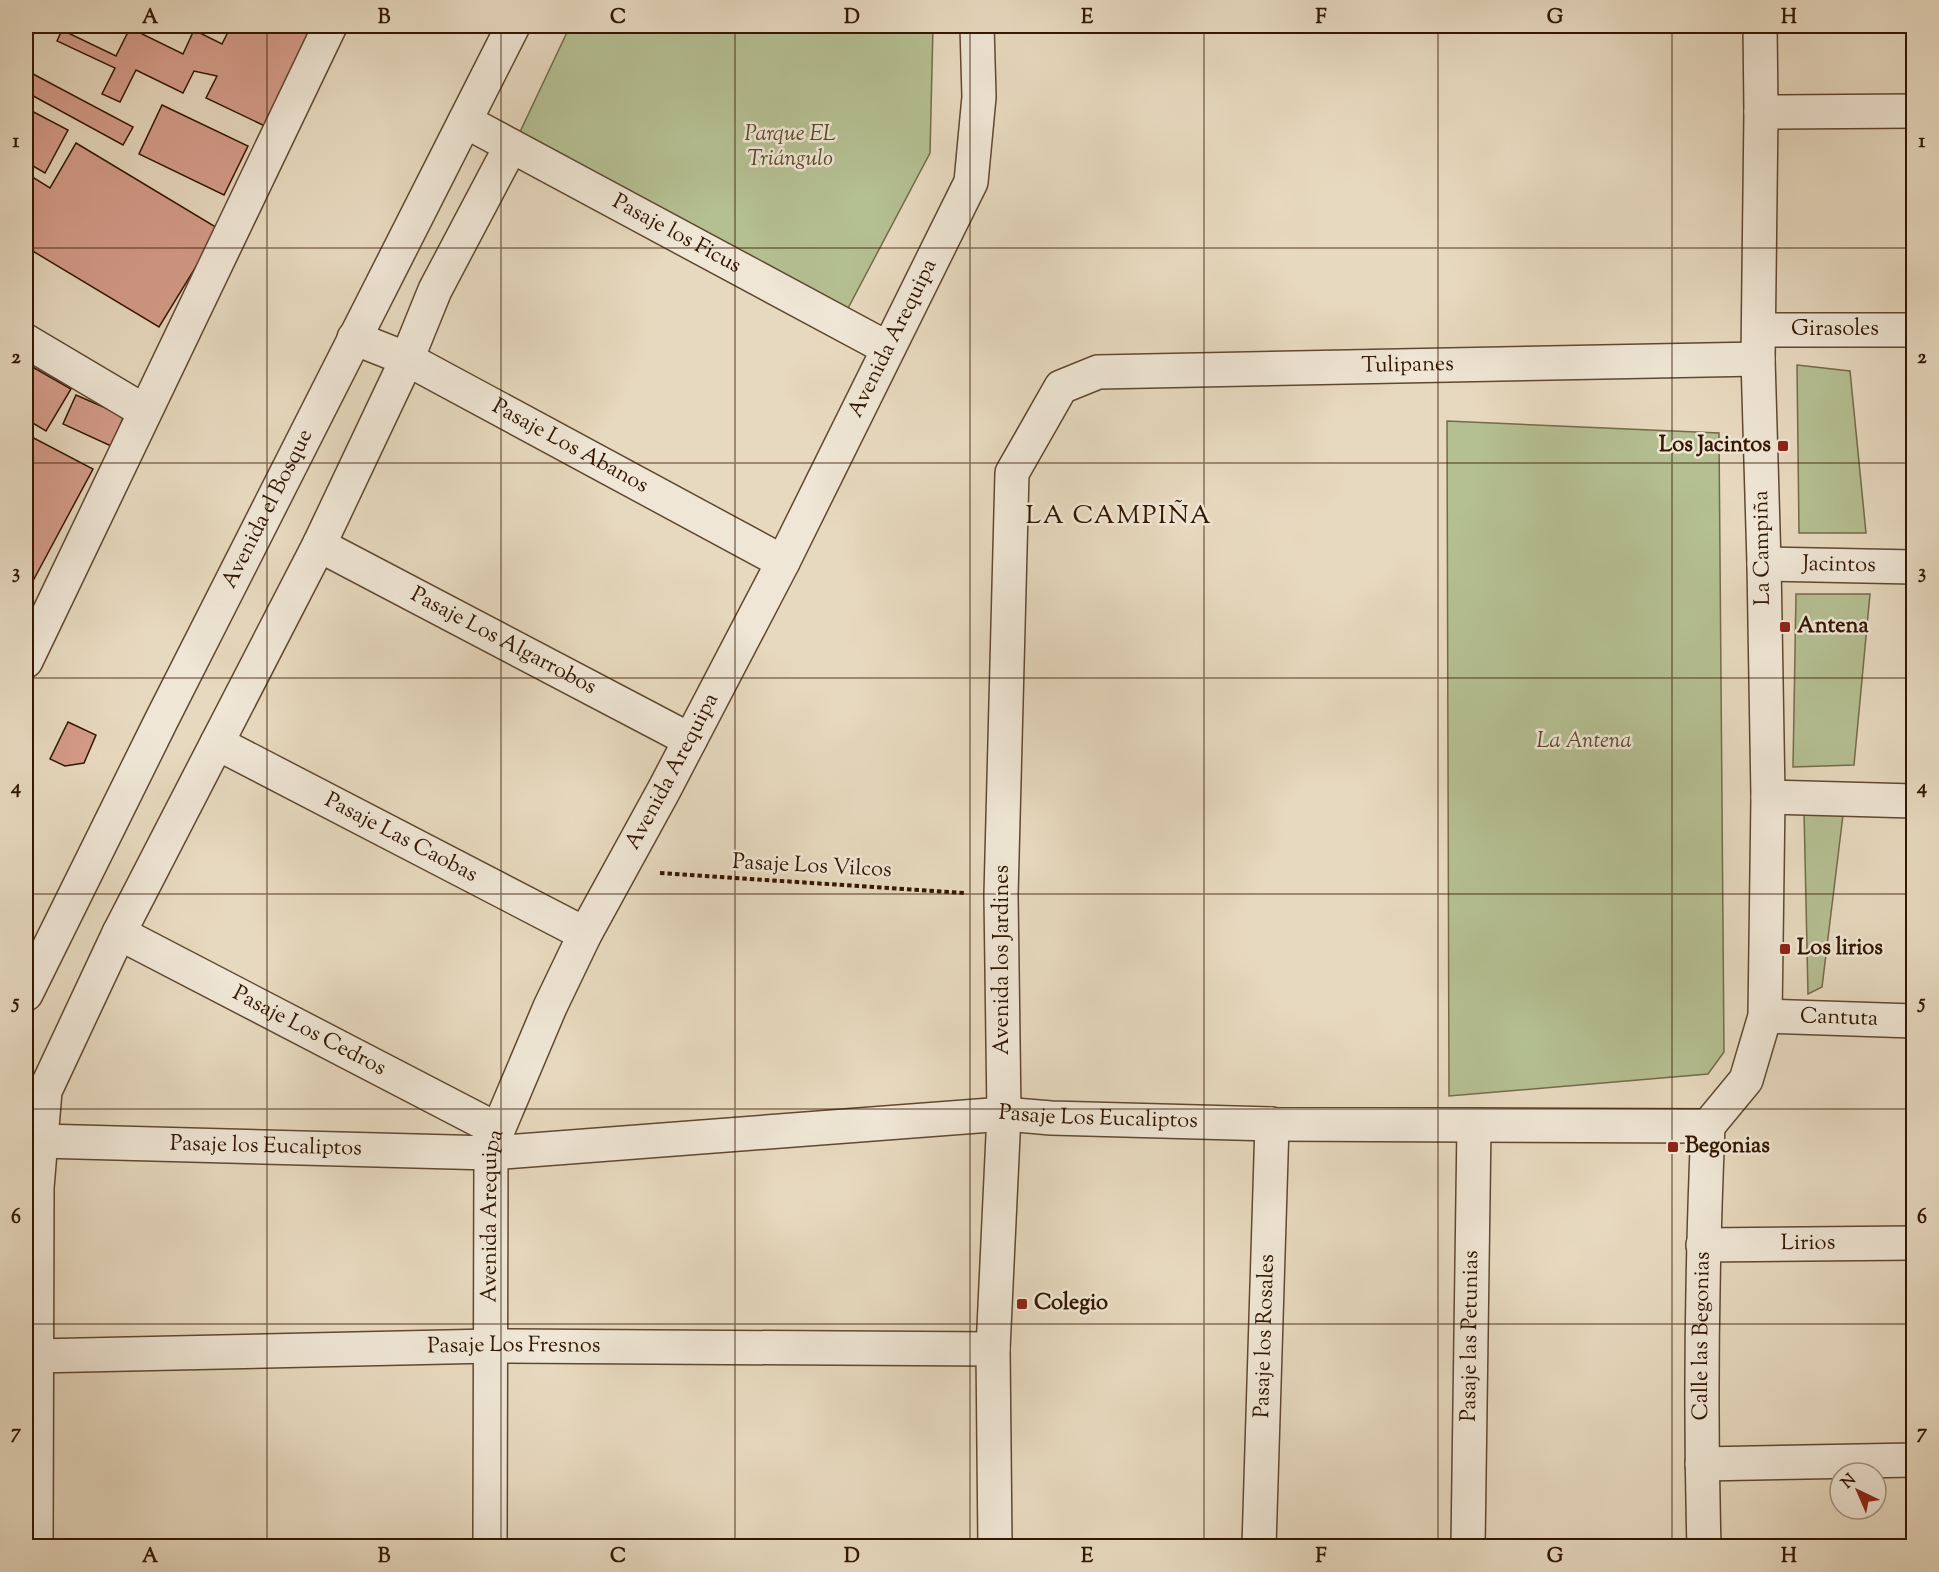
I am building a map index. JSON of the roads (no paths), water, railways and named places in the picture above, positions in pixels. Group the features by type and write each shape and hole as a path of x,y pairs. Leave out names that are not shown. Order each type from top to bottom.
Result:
{"street":[{"path":"26,662 330,26"},
{"name":"Avenida el Bosque","path":"26,994 354,338 513,26"},
{"name":"Avenida Arequipa","path":"490,1546 495,1142 550,1007 585,934 783,562 971,182 979,97 977,26"},
{"name":"La Campiña","path":"1708,1126 1746,1080 1765,1016 1768,797 1758,344 1760,26"},
{"path":"1761,112 1914,111"},
{"name":"Pasaje los Ficus","path":"465,121 887,348"},
{"path":"36,1546 37,1188 45,1091 119,933 319,545 406,359 435,290 511,146"},
{"path":"389,270 435,290"},
{"name":"Girasoles","path":"1758,344 1914,330"},
{"name":"Pasaje Los Abanos","path":"354,338 406,359 783,562"},
{"path":"26,341 144,411"},
{"name":"Tulipanes","path":"1061,387 1098,372 1758,344"},
{"name":"Avenida los Jardines","path":"995,1546 993,1349 1004,1113 1001,895 1012,473 1061,387"},
{"name":"Pasaje Los Algarrobos","path":"319,545 690,740"},
{"name":"Jacintos","path":"1764,564 1914,567"},
{"name":"Pasaje Las Caobas","path":"217,743 585,934"},
{"path":"1768,797 1914,801"},
{"name":"Pasaje Los Cedros","path":"119,933 495,1142"},
{"name":"Cantuta","path":"1765,1016 1914,1021"},
{"name":"Pasaje Los Eucaliptos","path":"495,1142 1004,1113 1051,1118 1272,1124 1708,1126"},
{"name":"Pasaje los Rosales","path":"1259,1546 1272,1124"},
{"name":"Pasaje las Petunias","path":"1468,1546 1474,1126"},
{"name":"Calle las Begonias","path":"1704,1546 1703,1245 1708,1126"},
{"name":"Pasaje los Eucaliptos","path":"41,1141 495,1142"},
{"name":"Lirios","path":"1703,1245 1914,1244"},
{"name":"Pasaje Los Fresnos","path":"36,1356 491,1346 993,1349"},
{"path":"1702,1464 1914,1460"}],"place":[{"name":"Los Jacintos","path":"1783,446"},
{"name":"Antena","path":"1785,627"},
{"name":"Los lirios","path":"1785,949"},
{"name":"Begonias","path":"1673,1147"},
{"name":"Colegio","path":"1022,1304"}],"district":[{"name":"LA CAMPIÑA","path":"1119,516"}],"park label":[{"name":"Parque EL Triángulo","path":"790,148"},
{"name":"La Antena","path":"1584,742"}]}
